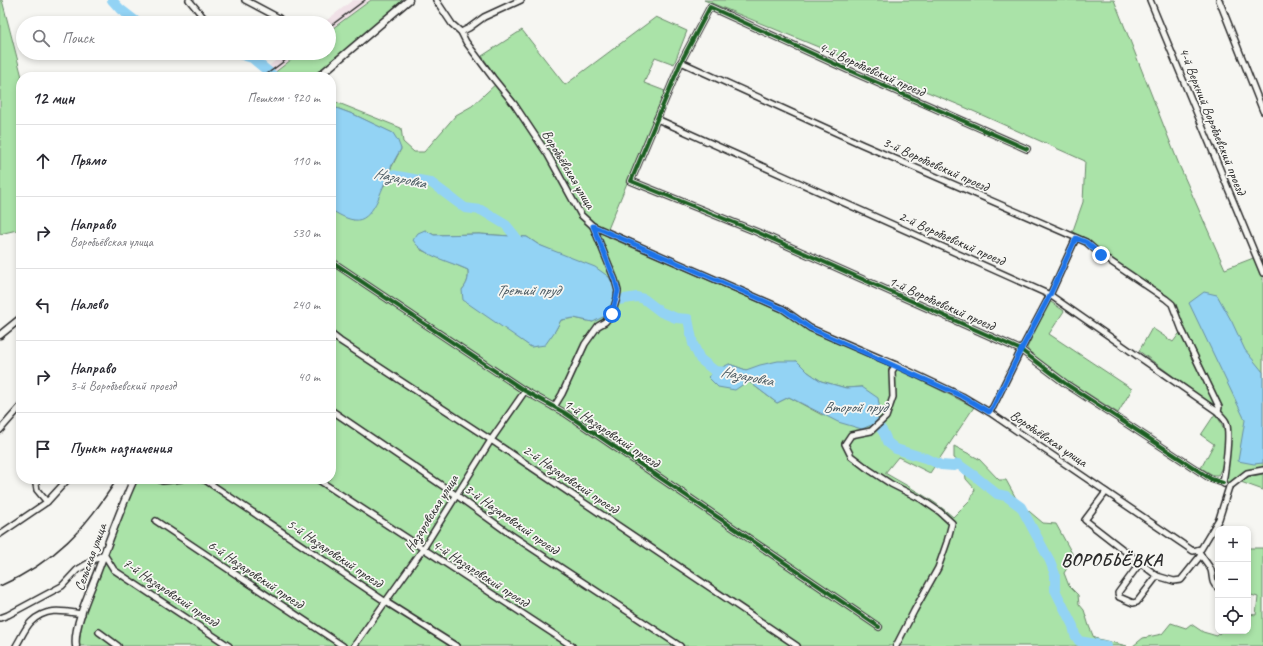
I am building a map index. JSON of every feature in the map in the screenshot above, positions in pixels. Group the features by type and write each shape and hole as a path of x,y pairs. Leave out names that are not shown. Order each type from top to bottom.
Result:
{"street":[{"path":"189,0 202,16"},
{"path":"245,0 275,16"},
{"path":"324,72 409,0"},
{"name":"Воробьёвская улица","path":"436,0 452,24 461,32 466,42 514,104 548,155 580,215 593,226 783,309 810,328 896,365 962,396 989,412 1189,549 1200,553"},
{"path":"461,32 484,17 521,0"},
{"name":"4-й Верхний Воробъевский проезд","path":"1150,0 1263,273"},
{"path":"1219,0 1263,111"},
{"name":"4-й Воробъевский проезд","path":"681,62 710,7 1027,150"},
{"path":"657,119 681,62"},
{"name":"3-й Воробъевский проезд","path":"681,62 861,144 1086,242 1101,255 1172,304 1182,330 1219,407 1218,412"},
{"name":"1-й Воробъевский проезд","path":"657,119 631,181 757,232 1021,350 1066,384 1211,479 1229,486"},
{"name":"2-й Воробъевский проезд","path":"657,119 1050,295 1218,412"},
{"path":"554,407 562,394 585,344 598,326 605,322 612,314 617,298 618,291 615,280 593,226"},
{"path":"989,412 993,407 1050,295 1076,238"},
{"name":"1-й Назаровский проезд","path":"336,264 525,392 565,413 879,627"},
{"path":"0,335 16,322"},
{"name":"2-й Назаровский проезд","path":"336,338 797,646"},
{"path":"896,365 892,371 893,397 886,418 871,431 851,435 845,444 851,456 868,469 890,484 921,499 952,522 938,568 896,646"},
{"name":"Назаровская улица","path":"354,646 423,549 491,440 525,392"},
{"path":"0,430 16,412"},
{"path":"1218,412 1226,422 1228,437 1223,483"},
{"name":"3-й Назаровский проезд","path":"336,413 456,495 510,534 680,646"},
{"path":"1106,492 1085,520 1157,576 1174,581 1181,580 1200,553 1219,519 1229,486 1247,473 1263,470"},
{"path":"35,484 36,490 47,502"},
{"path":"0,534 47,502 63,484"},
{"name":"Сельская улица","path":"76,646 78,626 82,614 110,535 132,484"},
{"name":"5-й Назаровский проезд","path":"211,484 386,602 456,646"},
{"name":"4-й Назаровский проезд","path":"325,484 572,646"},
{"name":"6-й Назаровский проезд","path":"156,521 343,646"},
{"path":"1200,553 1210,569 1215,586"},
{"path":"0,618 62,586 77,570 104,554"},
{"name":"7-й Назаровский проезд","path":"104,554 114,570 229,646"},
{"path":"1140,563 1118,593 1119,597 1133,603 1137,602 1157,576"},
{"path":"16,646 31,622 44,612 61,610 82,614"},
{"path":"99,632 118,646"}],"shaded area":[{"path":"353,0 371,0 336,26 336,16 332,16"},
{"path":"276,60 291,60 275,72 261,72"}],"green space":[{"path":"0,0 2,0 16,54 16,60 18,60 21,72 16,72 16,230 0,234"},
{"path":"371,0 405,0 336,58 336,26"},
{"path":"704,0 1114,0 1180,167 1225,269 1256,257 1263,273 1263,470 1247,473 1229,487 1223,483 1226,422 1218,412 1219,407 1215,407 1139,351 1152,328 1173,342 1182,330 1172,305 1086,242 1071,236 1083,202 1085,161 964,107"},
{"path":"656,17 687,31 674,64 655,57 644,83 665,91 608,229 608,237 782,312 809,330 898,369 974,407 930,473 898,457 885,473 929,499 953,517 971,499 975,489 966,479 964,465 954,458 954,446 979,459 999,480 1006,480 1017,500 1043,523 1056,524 1074,557 1064,573 1069,586 1078,595 1079,604 1084,610 1094,638 1127,646 79,646 81,626 84,616 104,560 135,484 336,484 336,212 354,220 384,186 388,174 401,149 392,133 355,115 336,108 336,102 401,128 403,142 414,152 424,152 456,115 472,106 499,81 482,56 522,30 565,85","holes":["425,230 434,235 479,234 527,237 539,245 559,254 593,322 574,318 561,320 555,331 531,347 462,290 467,281 468,270 421,250","797,361 808,372 821,381 846,388 862,387 822,415 789,397 777,403 748,381 729,364 746,370"]},
{"path":"291,60 333,60 319,72 275,72"},
{"path":"1048,302 1051,302 1064,311 1049,334 1132,389 1118,413 1065,379 1029,352 1027,348"},
{"path":"1215,414 1224,431 1226,444 1225,457 1218,475 1213,475 1201,468 1214,444 1201,435"},
{"path":"1263,474 1263,490 1238,481 1248,477"},
{"path":"1251,548 1263,548 1263,646 1133,646 1143,638 1162,634 1171,623 1186,628 1191,624 1203,632 1217,636 1219,634 1251,634 1251,614 1256,615 1258,597 1251,595"}],"water":[{"path":"336,108 393,133 401,149 395,158 380,195 372,210 361,219 354,220 336,213"},
{"name":"Третий пруд","path":"425,230 434,235 479,234 527,237 539,245 595,267 609,277 615,288 612,301 605,316 593,322 574,318 561,320 545,345 531,347 463,300 462,290 467,281 468,270 438,258 417,246 413,240 418,233"},
{"path":"1204,292 1217,295 1245,350 1263,372 1263,463 1254,464 1238,461 1245,420 1189,303"},
{"name":"Второй пруд","path":"778,361 797,361 808,372 821,381 846,388 862,387 878,398 880,410 876,423 862,429 838,422 789,397 777,403 748,381 735,390 718,387 708,377 715,371 729,364 746,370"}],"waterway":[{"name":"Назаровка","path":"112,0 129,16"},
{"name":"Назаровка","path":"254,60 269,72"},
{"name":"Назаровка","path":"376,172 430,182 465,208 481,210 506,225 522,248"},
{"name":"Назаровка","path":"599,296 612,301 637,297 644,299 661,312 676,318 688,319 693,344 700,359 715,371 728,372"},
{"name":"Назаровка","path":"864,415 879,426 884,433 887,442 896,449 928,459 941,465 954,466 958,464 997,494 1006,496 1021,507 1050,561 1055,574 1055,590 1073,626 1075,635 1079,641 1107,646"}],"railway":[{"path":"336,22 365,0"},
{"path":"270,72 286,60"},
{"path":"0,586 20,577 53,555 68,542 93,513 114,484"}],"cycle path":[{"path":"1027,149 710,7 681,62 631,181 757,232 1021,350 1066,384 1211,479 1223,483"},
{"path":"336,264 525,391 565,413 879,627"}],"district":[{"name":"ВОРОБЬЁВКА","path":"1112,560"}],"route":[{"path":"612,314 618,291 615,280 593,230 593,226 783,309 810,328 896,365 962,396 989,412 993,407 1050,295 1076,238 1086,242 1101,255"}]}
